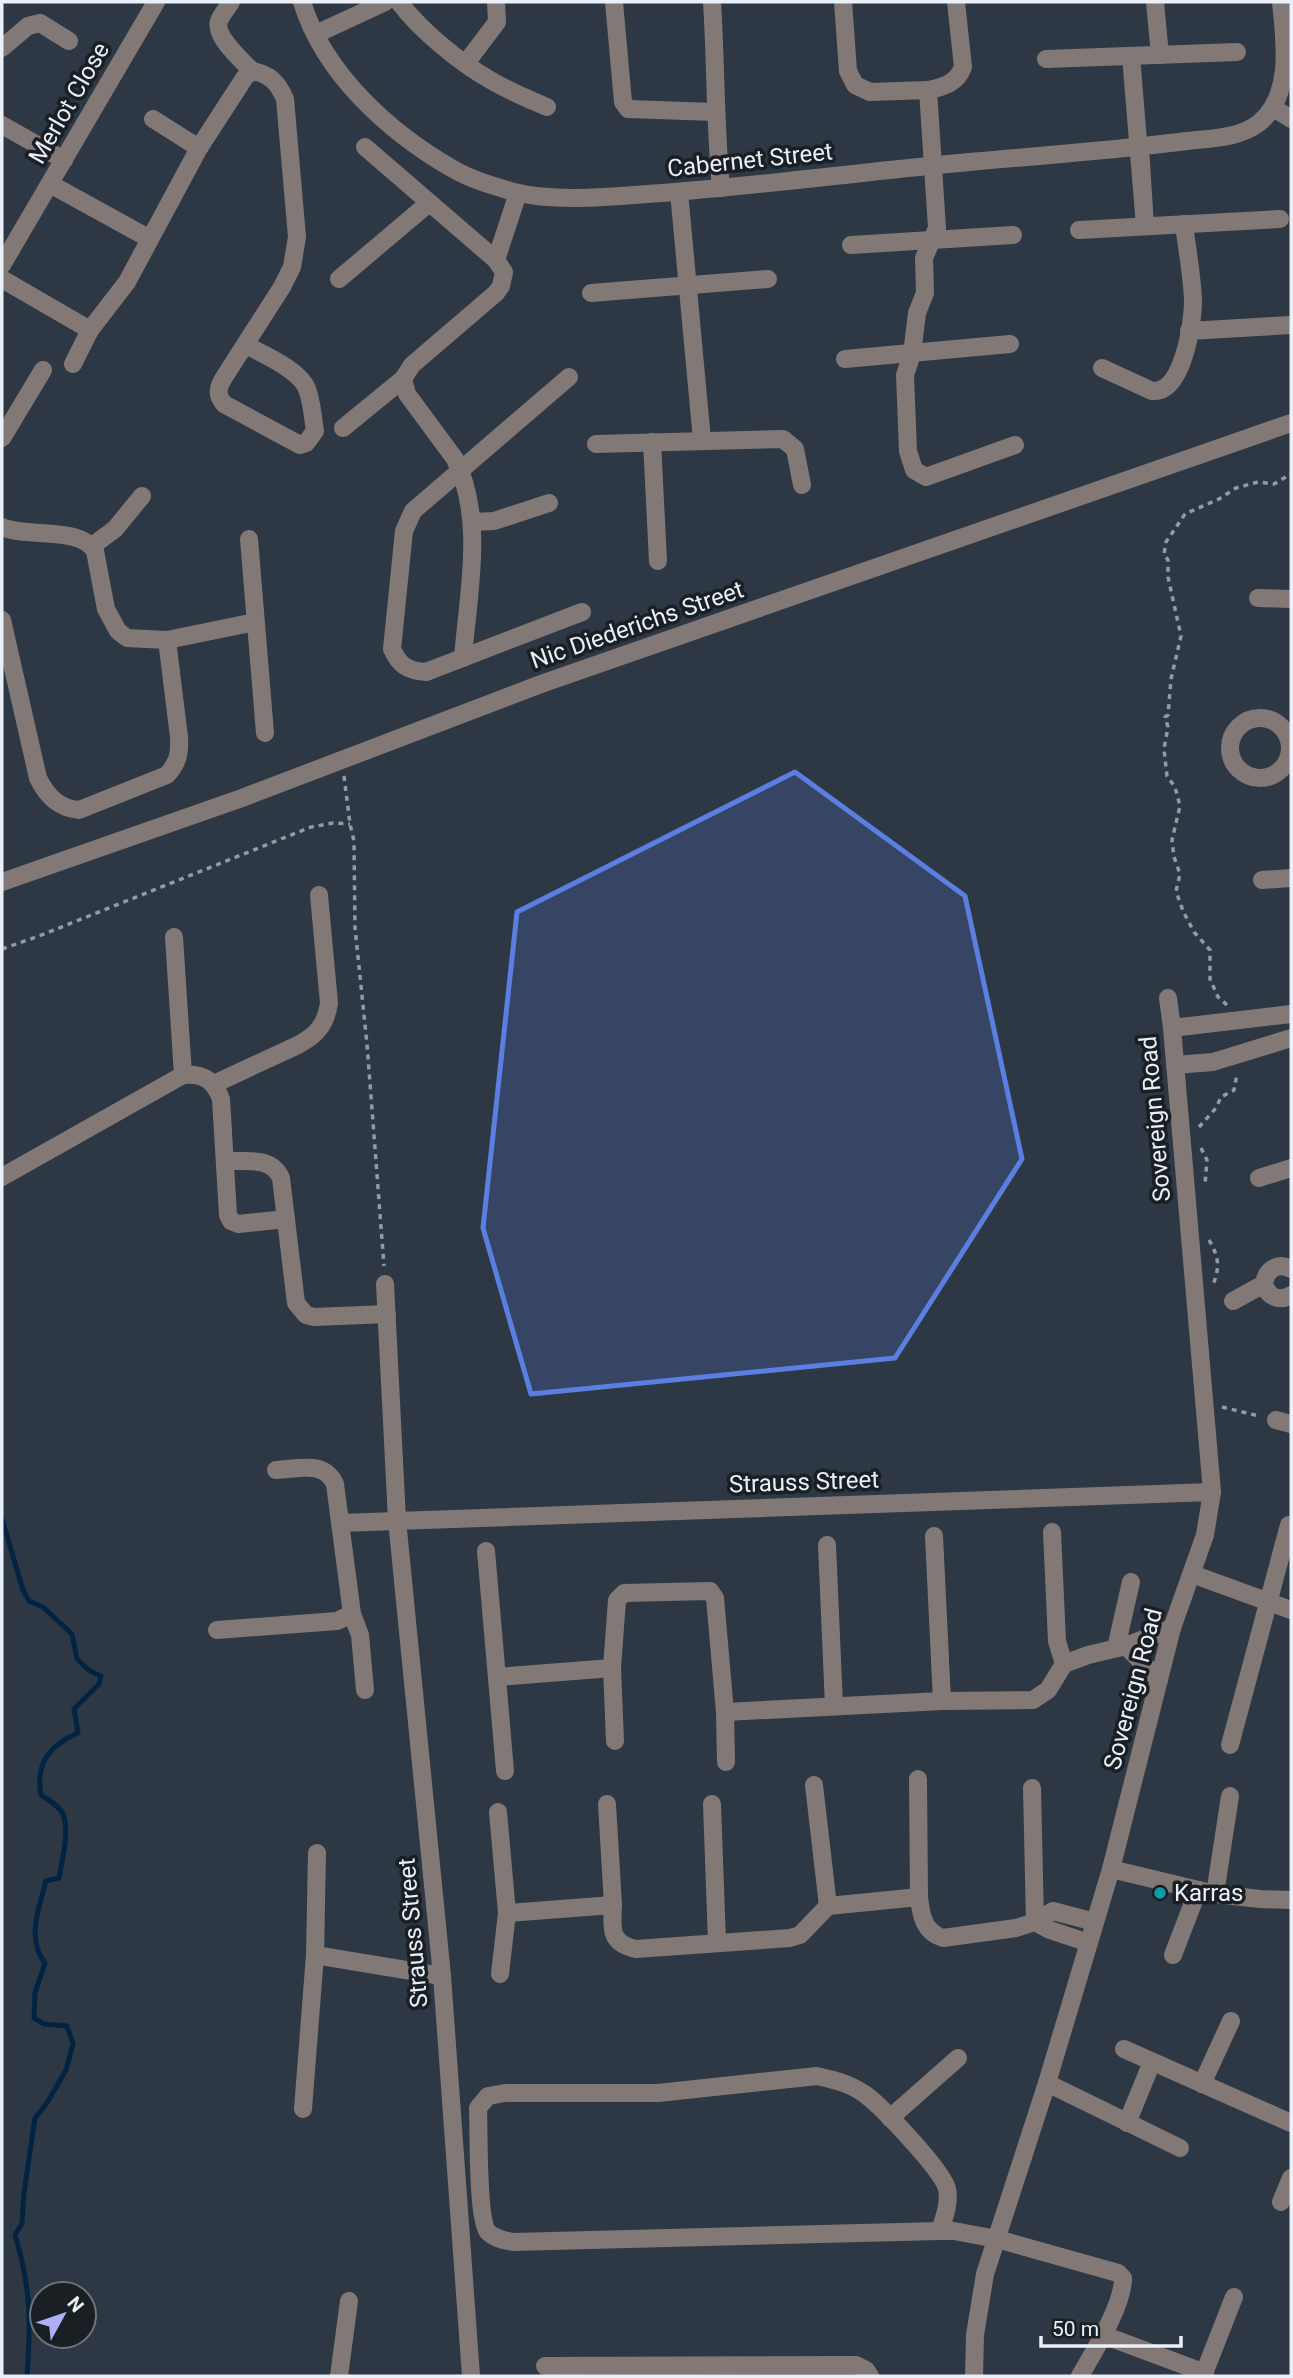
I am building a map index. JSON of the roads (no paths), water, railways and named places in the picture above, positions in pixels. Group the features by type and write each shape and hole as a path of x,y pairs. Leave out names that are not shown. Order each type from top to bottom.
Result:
{"street":[{"name":"Merlot Close","path":"2,265 156,2"},
{"path":"231,2 219,21 218,30 222,38 252,71 272,78 285,99 298,237 292,267 223,379 218,388 218,396 224,404 300,445 306,443 315,431 308,390 304,383 292,372 246,345"},
{"name":"Cabernet Street","path":"302,2 316,34 345,78 391,125 455,171 518,193 574,198 679,192 1140,147 1236,135 1256,126 1274,108"},
{"path":"316,34 385,2"},
{"path":"399,2 422,27 466,64 490,80 547,107"},
{"path":"466,64 497,22 496,2"},
{"path":"614,2 623,102 628,109 715,111"},
{"path":"712,2 716,67 715,111 721,188"},
{"path":"843,2 848,71 855,85 870,92 942,88 957,78 963,66 956,2"},
{"path":"1155,2 1160,55"},
{"path":"1281,2 1288,44 1285,80 1274,108 1291,119"},
{"path":"2,48 28,26 40,23 69,41"},
{"path":"1046,59 1237,52"},
{"path":"1131,56 1146,226"},
{"path":"73,364 90,330 127,282 199,148 245,77 252,71"},
{"path":"928,90 937,228 925,258 925,293 905,375 908,451 915,470 920,475 932,477 1015,445"},
{"path":"153,118 199,148"},
{"path":"2,125 64,160"},
{"path":"343,428 403,379 411,365 496,293 501,286 504,272 496,260 365,147"},
{"path":"50,184 150,239"},
{"path":"679,192 702,440"},
{"path":"496,260 518,193"},
{"path":"339,279 429,203"},
{"path":"1079,230 1280,219"},
{"path":"1102,368 1152,391 1163,390 1179,370 1189,331 1193,300 1184,224"},
{"path":"851,245 1013,235"},
{"path":"2,279 90,330"},
{"path":"591,293 768,279"},
{"path":"1189,331 1291,325"},
{"path":"845,359 1010,344"},
{"path":"2,438 43,370"},
{"path":"569,377 414,511 404,531 392,649 404,667 415,672 426,672 582,612"},
{"path":"403,379 407,394 449,450 461,471 473,522 463,658"},
{"name":"Nic Diederichs Street","path":"2,882 242,798 541,684 1291,423"},
{"path":"597,444 783,439 795,449 802,485"},
{"path":"652,442 659,561"},
{"path":"92,546 115,529 142,496"},
{"path":"473,522 494,521 549,503"},
{"path":"2,527 21,533 76,538 92,546 106,609 118,631 127,638 167,640 255,622"},
{"path":"249,539 265,733"},
{"path":"1258,598 1291,598"},
{"path":"2,620 37,778 45,791 67,809 79,810 167,775 174,768 180,753 167,640"},
{"path":"1262,880 1291,878"},
{"path":"214,1084 298,1045 321,1028 327,1017 329,1003 319,895"},
{"path":"174,937 183,1075"},
{"name":"Sovereign Road","path":"974,2376 975,2334 985,2274 1047,2083 1111,1869 1172,1628 1205,1535 1212,1492 1168,998"},
{"path":"1172,1028 1291,1014"},
{"path":"1175,1065 1213,1062 1291,1038"},
{"path":"2,1177 183,1075 202,1076 214,1084 221,1098 228,1215 231,1221 238,1224 286,1219"},
{"path":"226,1161 264,1162 277,1170 281,1178 296,1303 306,1315 329,1317 387,1314"},
{"path":"1259,1178 1291,1168"},
{"path":"1233,1301 1264,1284 1268,1272 1273,1268 1279,1266 1291,1269"},
{"name":"Strauss Street","path":"385,1284 397,1520 442,1976 471,2376"},
{"path":"1264,1284 1270,1295 1276,1298 1283,1299 1291,1295"},
{"path":"276,1469 319,1468 326,1471 335,1484 352,1614 360,1635 365,1690"},
{"name":"Strauss Street","path":"397,1520 1212,1492"},
{"path":"340,1523 397,1520"},
{"path":"1230,1745 1289,1525"},
{"path":"1052,1532 1057,1641 1064,1664"},
{"path":"934,1536 942,1701"},
{"path":"827,1545 834,1706"},
{"path":"486,1551 505,1771"},
{"path":"1192,1574 1291,1609"},
{"path":"1121,1647 1131,1582"},
{"path":"615,1741 612,1668 619,1596 624,1592 710,1591 715,1598 725,1712 726,1762"},
{"path":"217,1630 337,1620 352,1614"},
{"path":"725,1712 942,1701 1033,1700 1048,1690 1064,1664 1172,1628"},
{"path":"1121,1647 1159,1681"},
{"path":"497,1677 612,1668"},
{"path":"918,1779 919,1897 925,1925 933,1935 943,1938 1016,1928 1056,1911 1095,1922"},
{"path":"814,1785 828,1906"},
{"path":"1032,1788 1035,1922"},
{"path":"1173,1955 1207,1892 1230,1796"},
{"path":"607,1804 612,1928 615,1938 622,1946 636,1949 790,1938 800,1935 828,1906 919,1897"},
{"path":"712,1804 717,1942"},
{"path":"498,1812 507,1913 500,1974"},
{"path":"303,2109 315,1955 317,1853"},
{"path":"1111,1869 1207,1892 1291,1900"},
{"path":"507,1913 613,1905"},
{"path":"1035,1922 1089,1943"},
{"path":"315,1955 442,1976"},
{"path":"1202,2084 1231,2021"},
{"path":"1124,2049 1291,2123"},
{"path":"890,2118 958,2058"},
{"path":"1127,2123 1152,2062"},
{"path":"940,2231 948,2203 947,2187 939,2173 890,2118 866,2096 841,2081 817,2076 657,2093 505,2093 488,2096 478,2108 482,2211 486,2228 498,2239 513,2242 940,2231 997,2239 1118,2273 1124,2278 1123,2289 1103,2335 1080,2376"},
{"path":"1047,2083 1180,2148"},
{"path":"1281,2202 1291,2178"},
{"path":"1103,2335 1204,2375 1234,2297"},
{"path":"339,2376 349,2301"},
{"path":"545,2366 856,2365 866,2370 870,2376"}],"waterway":[{"path":"2,1519 23,1590 29,1601 43,1607 72,1634 77,1659 90,1671 101,1676 99,1684 74,1709 78,1733 52,1749 40,1774 41,1795 63,1814 66,1838 59,1878 46,1881 36,1923 36,1944 45,1963 35,1993 34,2018 44,2024 67,2026 73,2044 66,2070 35,2118 22,2223 15,2235 28,2305 27,2376"}],"place":[{"name":"Karras","path":"1160,1893"}]}
